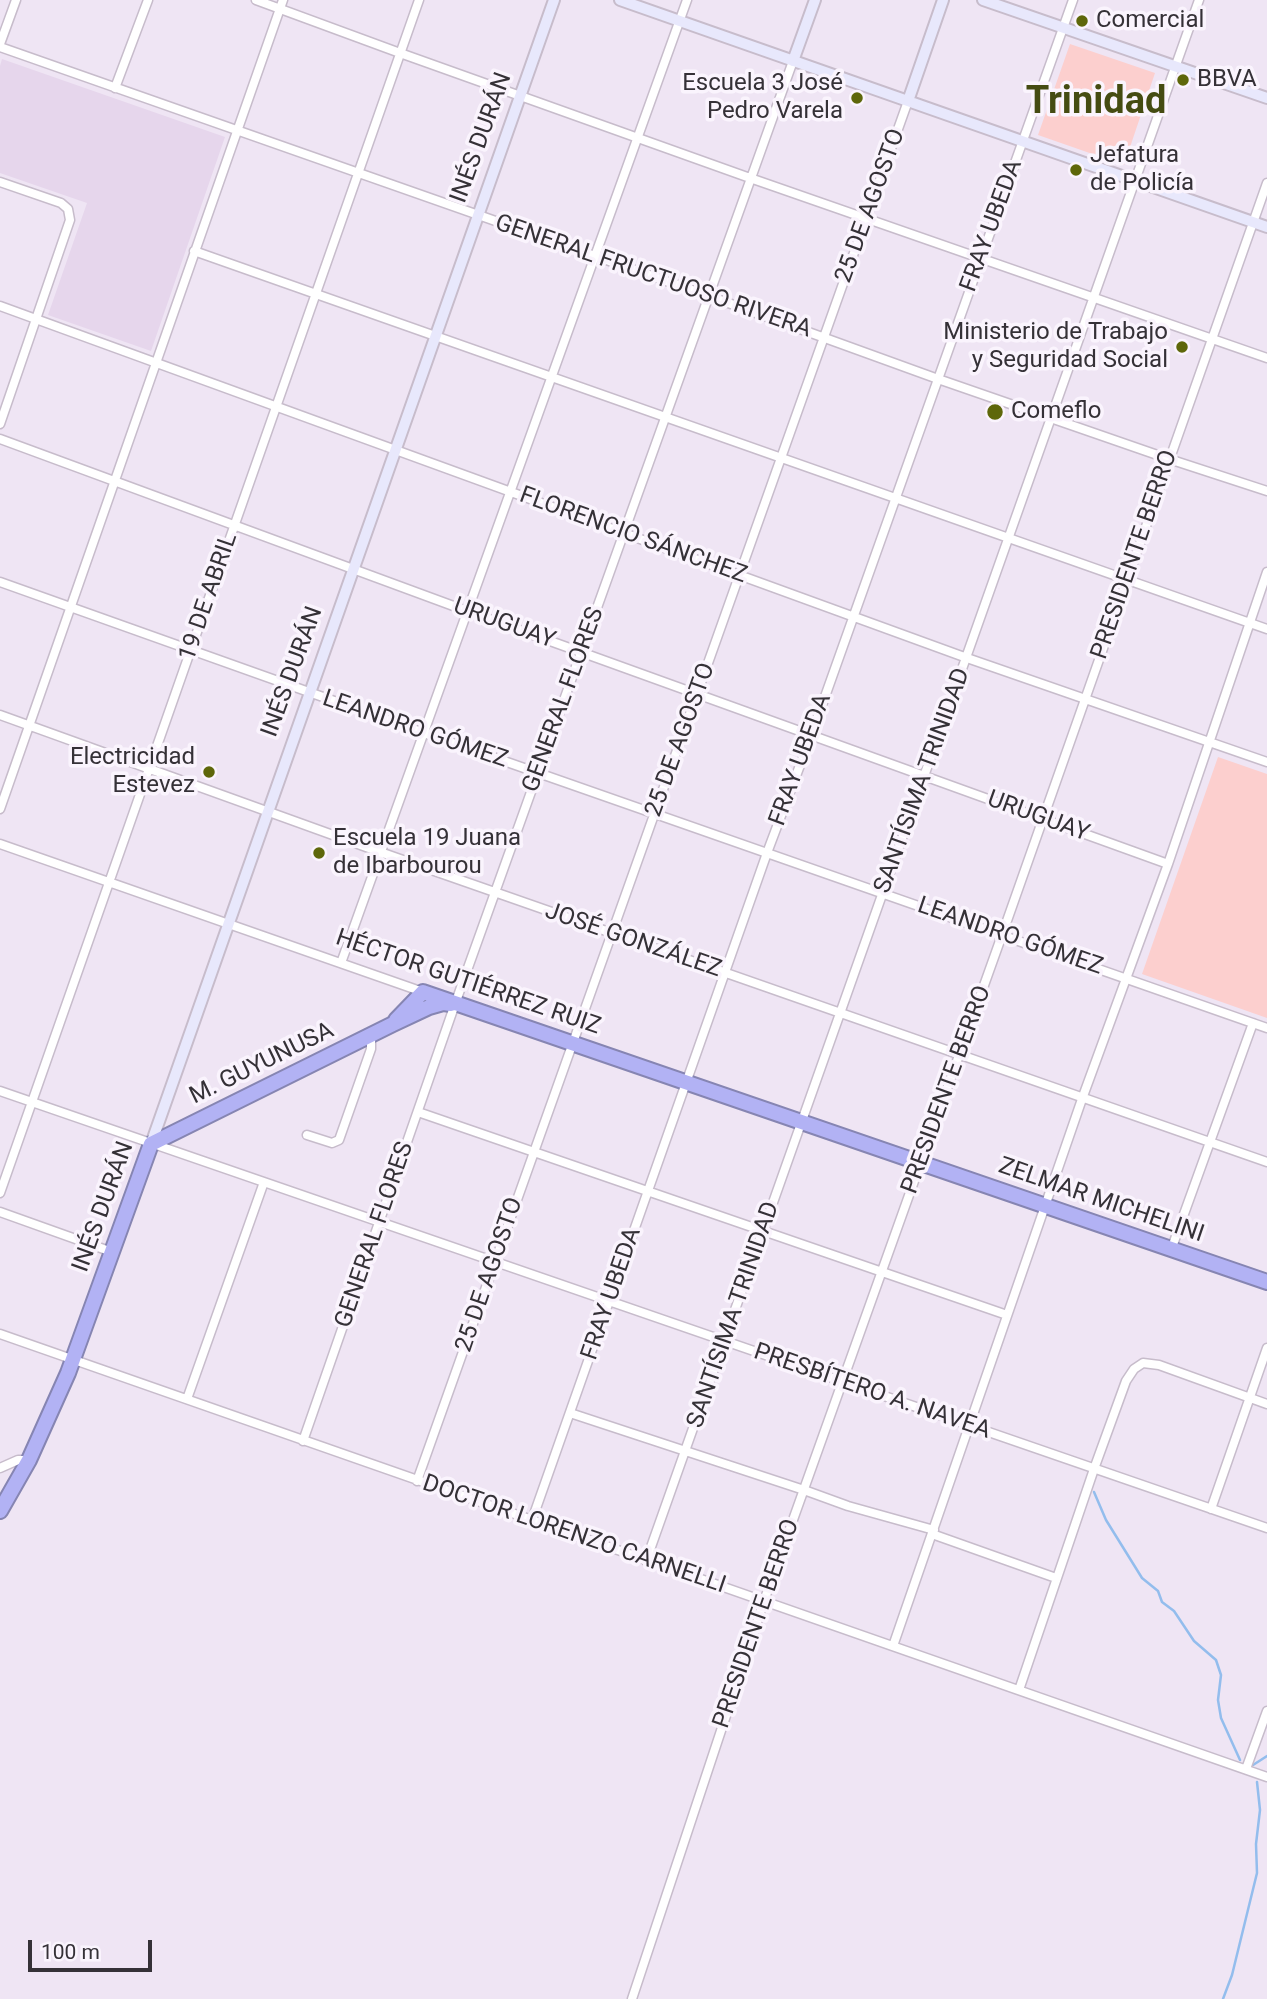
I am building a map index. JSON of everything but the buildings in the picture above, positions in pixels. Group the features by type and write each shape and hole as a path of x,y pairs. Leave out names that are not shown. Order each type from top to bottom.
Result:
{"highway":[{"name":"HÉCTOR GUTIÉRREZ RUIZ","path":"423,992 921,1163"},
{"name":"M. GUYUNUSA","path":"393,1024 423,992"},
{"path":"419,1012 423,992"},
{"name":"M. GUYUNUSA","path":"151,1144 419,1012 443,1003 456,1004"},
{"name":"INÉS DURÁN","path":"0,1511 29,1460 73,1360 151,1144"},
{"name":"ZELMAR MICHELINI","path":"921,1163 1267,1282"}],"street":[{"path":"0,46 16,0"},
{"path":"115,88 148,0"},
{"path":"256,0 282,4 400,53 1267,358"},
{"name":"19 DE ABRIL","path":"0,1193 419,0"},
{"name":"INÉS DURÁN","path":"151,1144 554,0"},
{"path":"620,0 1267,228"},
{"path":"341,962 687,0"},
{"name":"GENERAL FLORES","path":"303,1441 495,893 815,0"},
{"name":"25 DE AGOSTO","path":"417,1481 943,0"},
{"path":"983,0 1267,98"},
{"name":"FRAY UBEDA","path":"532,1520 766,853 811,736 1073,0"},
{"name":"SANTÍSIMA TRINIDAD","path":"646,1560 1199,0"},
{"path":"0,809 282,4"},
{"name":"GENERAL FRUCTUOSO RIVERA","path":"0,46 938,379 1267,491"},
{"path":"0,183 61,203 69,212 68,230 0,424"},
{"name":"PRESIDENTE BERRO","path":"632,1999 764,1601 1267,183"},
{"path":"194,251 1267,629"},
{"name":"FLORENCIO SÁNCHEZ","path":"0,306 967,658 1267,762"},
{"name":"URUGUAY","path":"0,439 1168,864"},
{"path":"893,1646 1082,1099 1168,864 1267,572"},
{"name":"LEANDRO GÓMEZ","path":"0,582 309,693 1267,1028"},
{"name":"JOSÉ GONZÁLEZ","path":"0,715 495,893 1267,1162"},
{"name":"HÉCTOR GUTIÉRREZ RUIZ","path":"0,844 423,992"},
{"path":"1171,1250 1253,1023"},
{"path":"307,1135 332,1143 339,1140 371,1049 371,1036"},
{"name":"PRESBÍTERO A. NAVEA","path":"0,1091 1267,1528"},
{"path":"418,1112 1007,1315"},
{"path":"187,1399 264,1182"},
{"path":"0,1212 112,1252"},
{"name":"DOCTOR LORENZO CARNELLI","path":"0,1334 1267,1777"},
{"path":"1211,1509 1267,1348"},
{"path":"1019,1690 1126,1381 1138,1365 1159,1365 1267,1404"},
{"path":"570,1413 933,1532 1056,1578"},
{"path":"0,1468 18,1460 29,1460"},
{"path":"1246,1769 1267,1712"}],"shaded area":[{"path":"1070,44 1155,73 1124,165 1038,135"},
{"path":"2,59 225,137 151,351 48,315 87,203 0,173"},
{"path":"1218,757 1267,774 1267,1018 1142,974"}],"waterway":[{"path":"1094,1492 1106,1520 1142,1578 1158,1591 1162,1602 1174,1611 1194,1641 1216,1660 1221,1675 1218,1700 1221,1718 1240,1760"},
{"path":"1253,1765 1267,1756"},
{"path":"1223,1999 1232,1975 1257,1873 1256,1844 1260,1810 1257,1782"}],"place":[{"name":"Comercial","path":"1082,21"},
{"name":"BBVA","path":"1183,80"},
{"name":"Escuela 3 José Pedro Varela","path":"857,98"},
{"name":"Jefatura de Policía","path":"1076,170"},
{"name":"Ministerio de Trabajo y Seguridad Social","path":"1182,347"},
{"name":"Comeflo","path":"995,412"},
{"name":"Electricidad Estevez","path":"209,772"},
{"name":"Escuela 19 Juana de Ibarbourou","path":"319,853"}],"district":[{"name":"Trinidad","path":"1096,103"}]}
